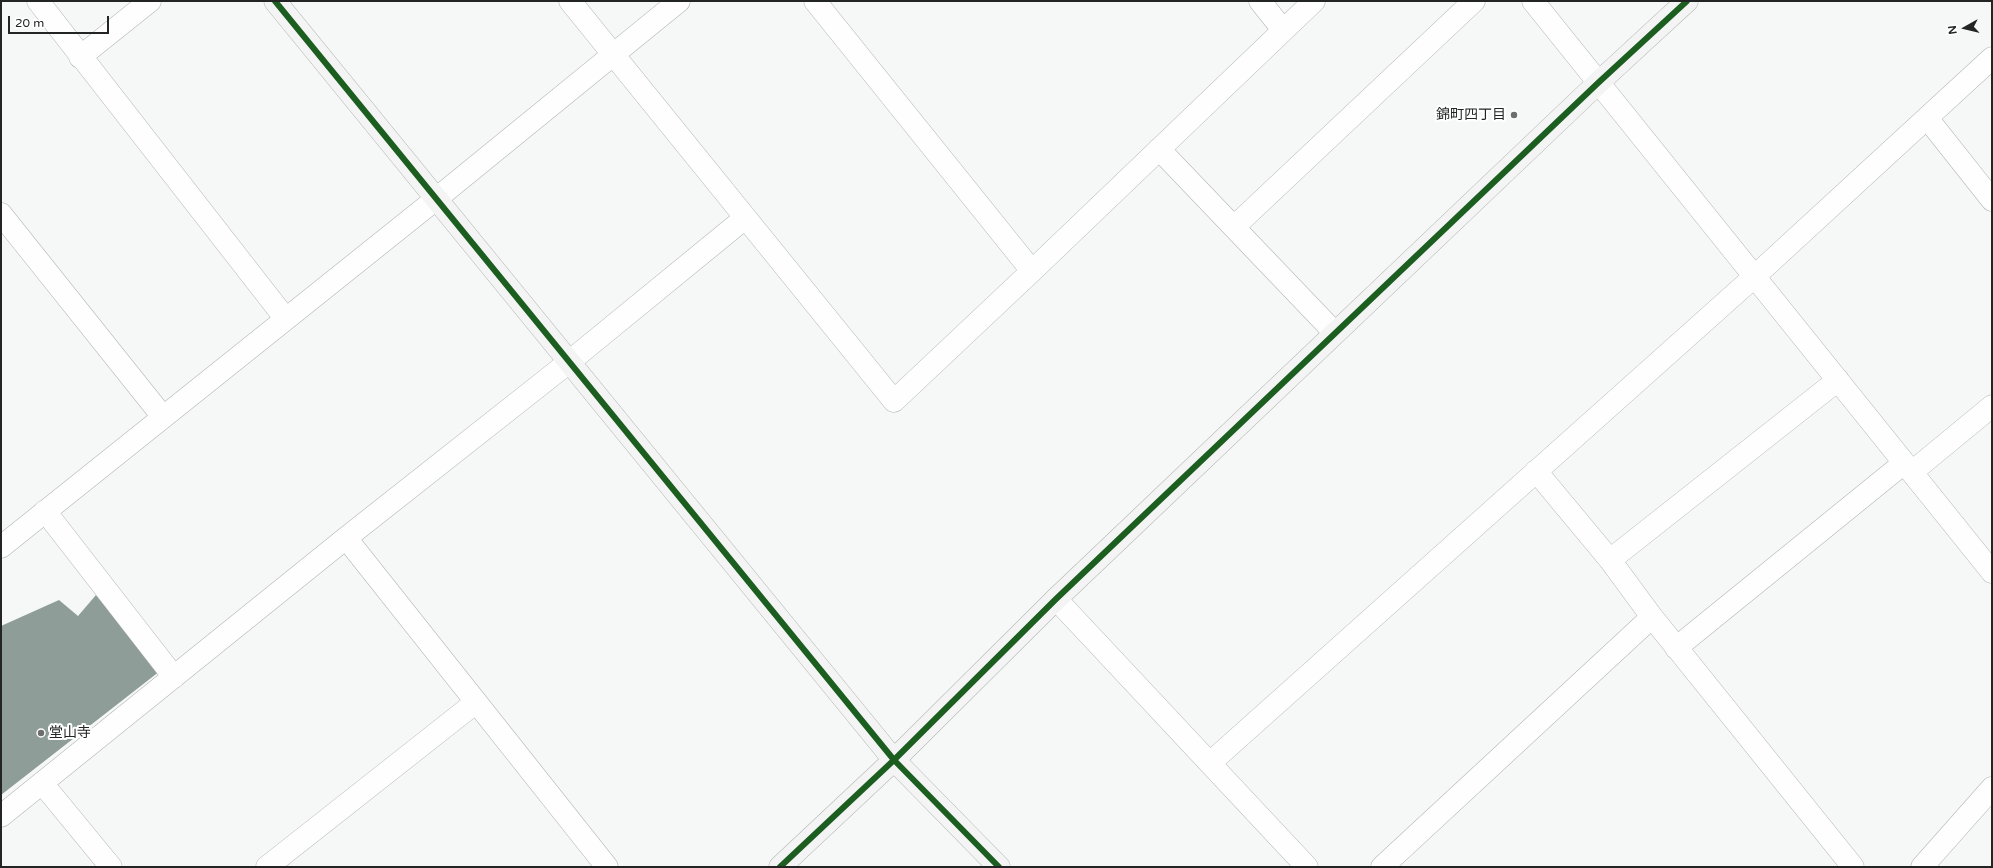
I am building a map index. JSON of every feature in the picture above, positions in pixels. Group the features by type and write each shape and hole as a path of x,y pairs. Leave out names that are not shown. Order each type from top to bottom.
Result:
{"street":[{"path":"38,1 80,57 285,318"},
{"path":"80,57 150,1"},
{"path":"275,1 894,760 999,867"},
{"path":"570,1 894,401 1314,1"},
{"path":"1,547 285,318 436,199 679,1"},
{"path":"815,1 1032,271"},
{"path":"1260,1 1283,30"},
{"path":"1234,227 1474,1"},
{"path":"1533,1 1992,572"},
{"path":"780,867 894,760 1056,599 1598,83 1687,1"},
{"path":"1210,763 1755,276 1992,58"},
{"path":"1927,118 1992,200"},
{"path":"1159,149 1336,333"},
{"path":"1,214 163,417"},
{"path":"1,816 346,538 569,362 745,218"},
{"path":"1610,560 1838,380"},
{"path":"1676,648 1908,467 1992,406"},
{"path":"1536,471 1610,560 1676,648 1853,867"},
{"path":"45,512 174,677"},
{"path":"346,538 607,867"},
{"path":"1056,599 1307,867"},
{"path":"1382,867 1652,617"},
{"path":"268,867 476,703"},
{"path":"42,783 110,867"},
{"path":"1922,867 1992,788"}],"building":[{"name":"堂山寺","path":"96,595 160,671 1,795 1,626 59,600 78,616"}],"cycle path":[{"path":"275,1 894,760 999,867"},
{"path":"780,867 894,760 1056,599 1598,83 1687,1"}],"place":[{"name":"錦町四丁目","path":"1514,115"},
{"name":"堂山寺","path":"41,733"}]}
